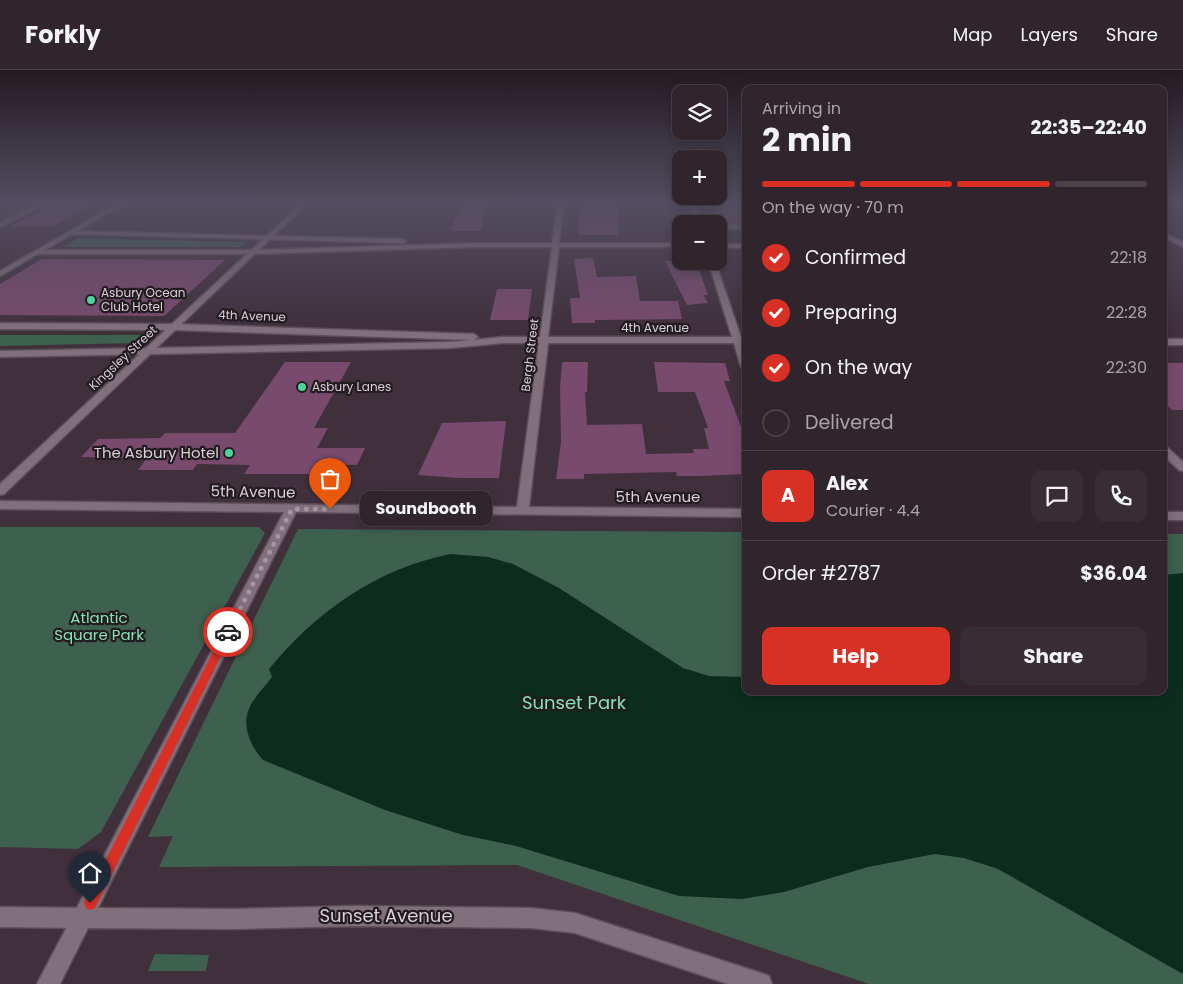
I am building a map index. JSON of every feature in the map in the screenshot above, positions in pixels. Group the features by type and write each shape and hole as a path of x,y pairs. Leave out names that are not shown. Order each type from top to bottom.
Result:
{"street":[{"path":"0,274 53,244"},
{"name":"Kingsley Street","path":"0,491 262,244"},
{"path":"460,244 478,245"},
{"path":"39,252 253,252 478,245 672,246"},
{"name":"Bergh Street","path":"522,512 557,245"},
{"path":"727,246 742,246"},
{"path":"1173,247 1183,246"},
{"path":"715,270 742,340"},
{"name":"4th Avenue","path":"0,326 175,327 452,335 503,340"},
{"name":"4th Avenue","path":"0,354 451,345 503,340 742,340"},
{"path":"1167,342 1183,342"},
{"path":"1167,453 1183,468"},
{"name":"5th Avenue","path":"0,505 742,513"},
{"path":"48,984 292,509"},
{"path":"1167,516 1183,516"},
{"name":"Sunset Avenue","path":"0,917 235,919 436,916 531,918 575,923 761,984"}],"green space":[{"path":"69,244 244,244 240,247 64,247"},
{"path":"0,335 143,335 135,343 0,346"},
{"name":"Atlantic Square Park","path":"0,527 259,527 265,533 101,832 78,849 0,847"},
{"name":"Sunset Park","path":"298,529 742,532 742,695 1167,695 1167,534 1183,534 1183,984 869,984 517,865 159,867 173,836 148,837"},
{"path":"155,954 209,955 206,971 148,971"}],"shaded area":[{"name":"Sunset Park","path":"450,554 488,557 513,564 559,588 683,668 709,676 742,677 742,695 1167,695 1167,575 1183,573 1183,974 998,869 964,858 935,854 868,867 784,892 742,899 679,896 516,846 463,835 385,810 263,760 249,737 246,723 253,701 272,677 269,669 307,629 349,596 397,570"}],"building":[{"path":"593,258 597,277 636,276 640,301 678,301 682,319 595,320 595,323 572,323 570,298 580,298 574,259"},
{"name":"Asbury Ocean Club Hotel","path":"42,259 225,260 164,316 0,315 0,284"},
{"path":"665,261 672,261 672,270 699,270 708,295 703,295 708,303 687,305"},
{"path":"497,289 532,289 528,320 490,320"},
{"name":"The Asbury Hotel","path":"285,362 351,362 314,428 328,428 317,448 365,448 357,465 339,465 335,474 244,474 250,465 197,464 193,470 138,470 146,459 81,457 98,439 160,438 165,433 235,433"},
{"path":"562,362 588,362 587,392 585,392 587,425 642,424 646,454 694,453 693,449 709,449 704,428 708,428 695,392 658,392 654,362 725,363 730,381 724,381 742,430 742,474 677,476 676,472 584,474 584,479 556,479 561,442 560,388"},
{"path":"1167,363 1183,363 1183,410 1172,410 1167,406"},
{"path":"506,421 499,478 418,475 442,423"}],"way so far":[{"path":"228,632 292,509 330,509"}],"place":[{"name":"Asbury Ocean Club Hotel","path":"91,300"},
{"name":"Asbury Lanes","path":"302,387"},
{"name":"The Asbury Hotel","path":"229,453"},
{"name":"Soundbooth","path":"330,509"}],"route":[{"path":"90,903 228,632"}]}
